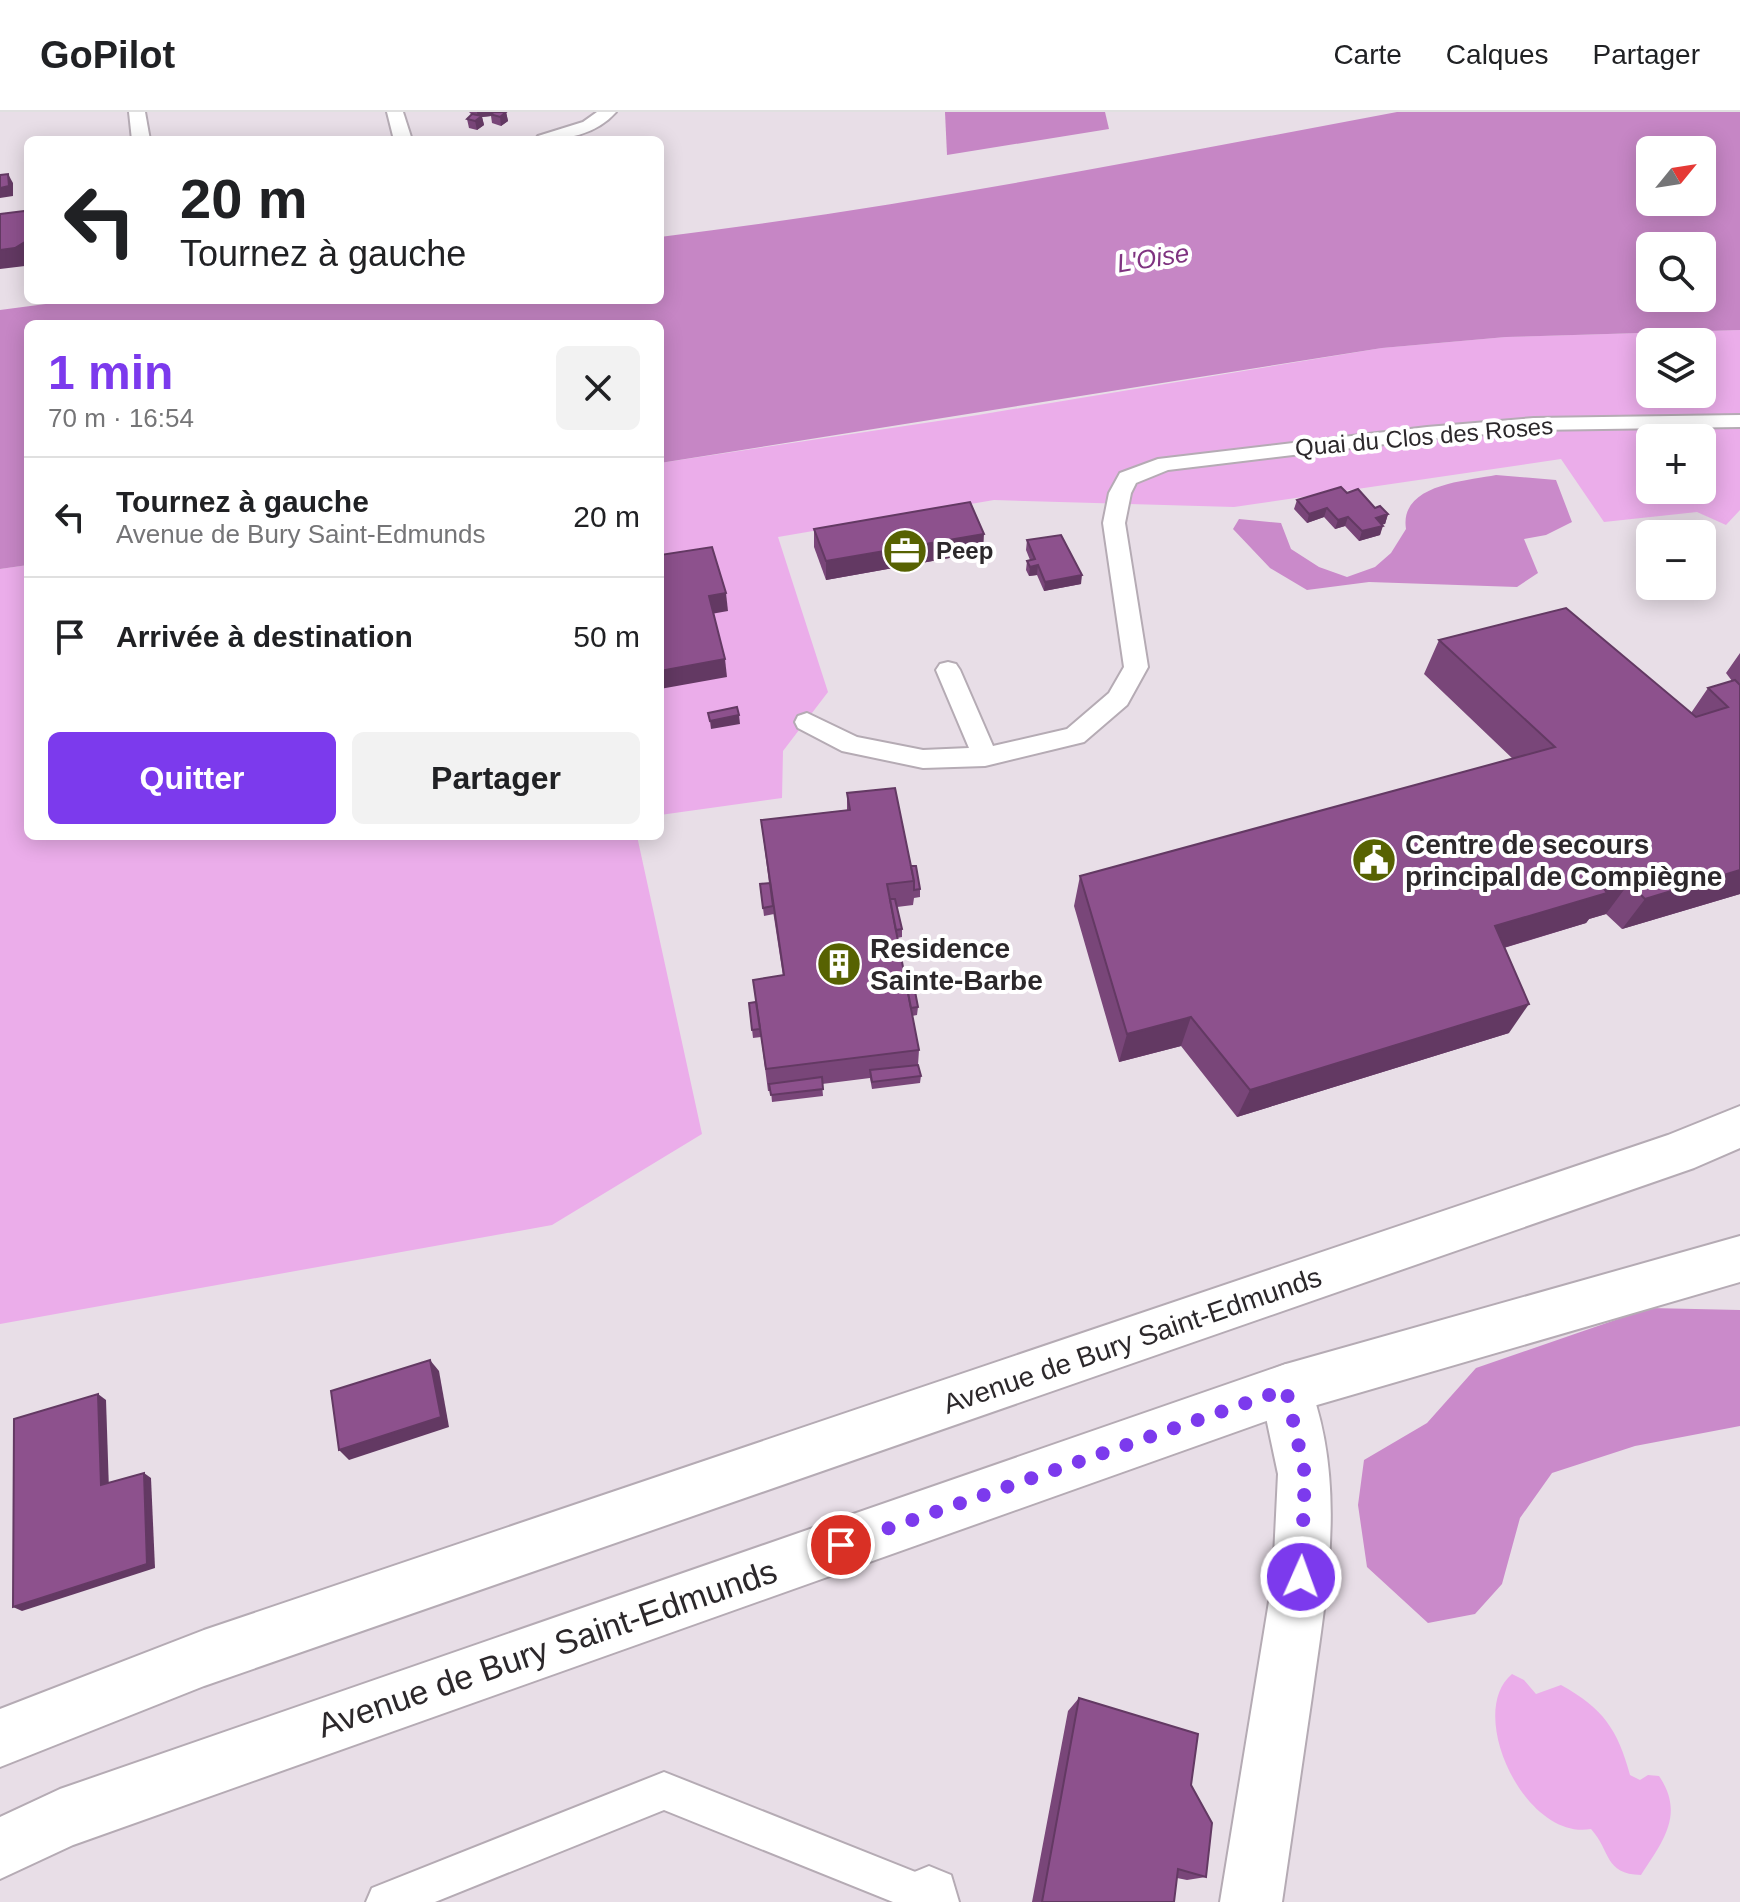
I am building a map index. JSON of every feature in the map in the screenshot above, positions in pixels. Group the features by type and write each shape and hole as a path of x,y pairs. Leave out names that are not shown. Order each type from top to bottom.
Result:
{"main road":[{"name":"Avenue de Bury Saint-Edmunds","path":"0,1738 204,1658 1677,1153 1740,1127"},
{"name":"Avenue de Bury Saint-Edmunds","path":"0,1849 60,1819 1286,1389 1740,1259"},
{"path":"1251,1902 1301,1577 1305,1474 1286,1389"}],"lane":[{"path":"137,112 140,136"},
{"path":"395,112 402,136"},
{"path":"557,136 589,126 608,112"},
{"name":"Quai du Clos des Roses","path":"985,757 1075,736 1118,699 1136,667 1114,523 1120,493 1128,478 1165,464 1534,424 1740,421"},
{"path":"807,722 851,745 923,759 985,757 948,670"},
{"path":"386,1902 664,1791 928,1900"}],"shaded area":[{"path":"1740,330 1740,510 1726,525 1697,512 1604,522 1561,459 1234,507 994,500 778,537 828,692 783,751 782,798 664,814 664,462 978,415 1382,348 1506,337 1636,333 1636,408 1716,408 1716,331"},
{"path":"1496,475 1556,480 1572,522 1546,535 1524,539 1538,573 1517,587 1369,582 1307,590 1270,568 1233,529 1239,519 1281,523 1291,549 1319,567 1347,577 1375,567 1391,553 1406,529 1407,514 1413,502 1423,494 1452,483"},
{"path":"24,566 24,840 638,840 702,1134 552,1225 0,1324 0,569"},
{"path":"1650,1308 1740,1310 1740,1426 1635,1446 1552,1473 1520,1518 1502,1584 1475,1614 1428,1623 1367,1567 1358,1505 1364,1460 1427,1423 1476,1368"},
{"path":"1512,1674 1524,1680 1536,1694 1561,1685 1588,1702 1614,1733 1630,1775 1640,1780 1648,1775 1659,1776 1667,1790 1671,1815 1657,1851 1641,1875 1629,1874 1614,1866 1591,1829 1567,1827 1544,1815 1525,1796 1509,1771 1499,1743 1495,1716 1499,1692"}],"water":[{"path":"945,112 1105,112 1109,129 947,155"},
{"name":"L'Oise","path":"1397,112 1740,112 1740,330 1636,328 1636,333 1506,337 1382,348 664,462 664,320 24,320 24,566 0,569 0,310 46,304 664,304 664,236 937,196"}],"building":[{"path":"506,112 500,117 490,114"},
{"path":"472,114 482,116 475,121 467,119"},
{"path":"8,174 9,186 0,188 0,175"},
{"path":"24,211 24,242 15,248 0,250 0,214"},
{"path":"1341,487 1347,493 1358,489 1375,508 1380,506 1388,514 1376,518 1383,526 1362,531 1348,517 1338,520 1327,508 1309,514 1297,500"},
{"path":"970,502 984,534 826,561 814,529"},
{"path":"1061,535 1082,575 1045,582 1038,565 1030,567 1027,561 1035,559 1027,540"},
{"path":"712,547 726,593 709,596 725,659 664,670 664,554"},
{"path":"1566,608 1696,717 1728,707 1708,688 1735,680 1740,685 1740,870 1645,899 1629,883 1605,890 1607,893 1495,926 1529,1004 1250,1090 1191,1017 1127,1034 1080,876 1555,747 1439,640"},
{"path":"737,707 739,715 710,721 708,713"},
{"name":"Residence Sainte-Barbe","path":"895,788 914,881 887,884 919,1050 766,1069 753,980 784,975 761,820 850,810 847,793"},
{"path":"911,866 916,866 920,889 914,890"},
{"path":"770,883 773,906 763,908 760,884"},
{"path":"890,899 895,899 902,929 896,930"},
{"path":"913,981 918,1007 911,1008 906,982"},
{"path":"756,1002 760,1029 752,1030 749,1003"},
{"path":"918,1065 921,1076 872,1082 870,1070"},
{"path":"822,1077 823,1089 771,1095 769,1084"},
{"path":"430,1360 441,1417 339,1450 331,1391"},
{"path":"98,1394 101,1485 144,1473 147,1564 13,1607 14,1419"},
{"path":"1079,1698 1198,1734 1191,1785 1212,1823 1206,1877 1178,1869 1174,1902 1042,1902"}],"place":[{"name":"Peep","path":"905,551"},
{"name":"Centre de secours principal de Compiègne","path":"1374,860"},
{"name":"Residence Sainte-Barbe","path":"839,964"}],"route":[{"path":"841,1545 1286,1389 1305,1474 1301,1577"}]}
